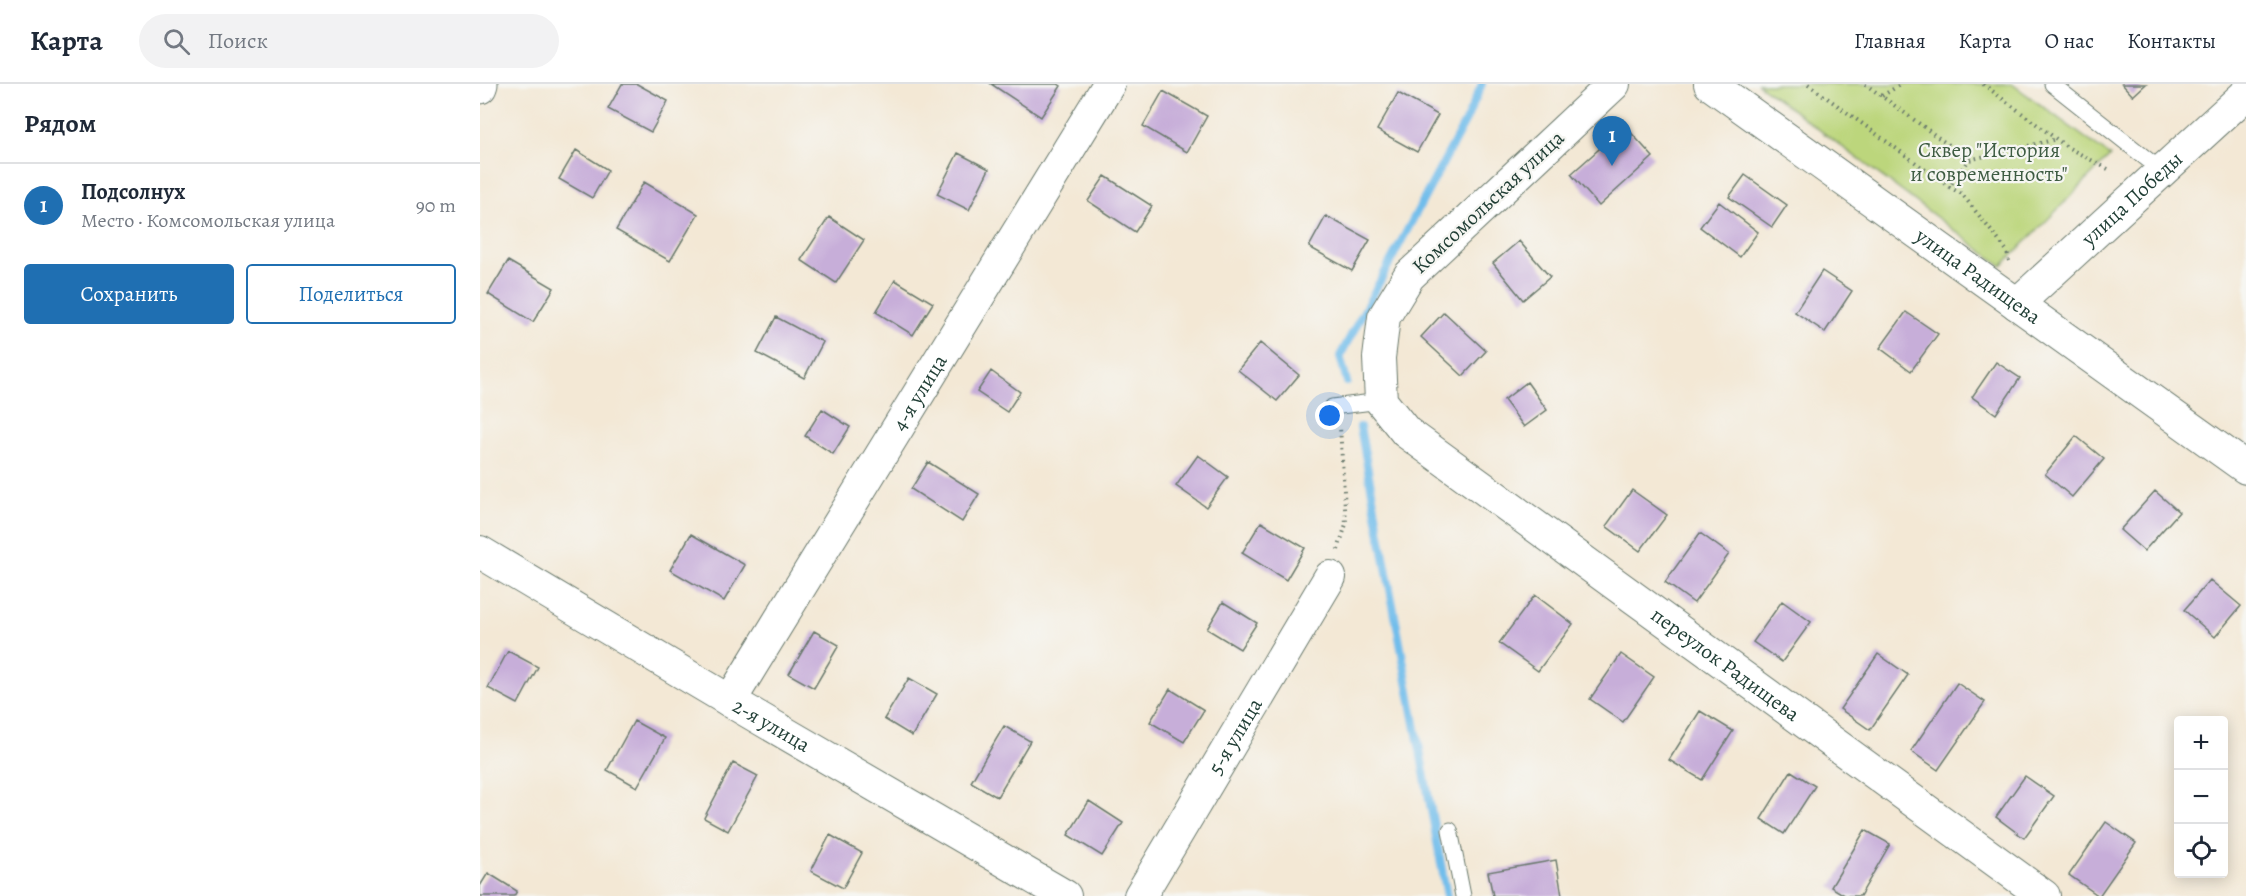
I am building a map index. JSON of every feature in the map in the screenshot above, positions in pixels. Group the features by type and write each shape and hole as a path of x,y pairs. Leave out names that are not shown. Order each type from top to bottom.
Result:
{"street":[{"name":"4-я улица","path":"730,702 1109,84"},
{"name":"Комсомольская улица","path":"1382,400 1379,358 1384,317 1409,276 1614,84"},
{"name":"улица Радищева","path":"1710,84 2246,468"},
{"name":"улица Победы","path":"2017,304 2246,94"},
{"name":"переулок Радищева","path":"1382,400 1406,432 2044,896"},
{"name":"2-я улица","path":"480,552 730,702 1065,896"},
{"name":"5-я улица","path":"1140,896 1330,577"}],"lane":[{"path":"2052,84 2162,171"},
{"path":"1335,407 1382,400"},
{"path":"1450,830 1463,896"}],"path":[{"path":"1808,84 1949,187 1962,194 2007,251 2009,261"},
{"path":"1865,84 1969,160"},
{"path":"1882,96 1901,84"},
{"path":"1983,84 2057,139 2108,169"},
{"path":"1949,187 1969,160 2057,139"},
{"path":"1330,577 1346,525 1335,407"}],"green space":[{"name":"Сквер \"История и современность\"","path":"1758,84 2012,84 2110,156 2002,266"}],"building":[{"path":"622,84 637,84 668,101 651,132 608,109"},
{"path":"991,84 1058,84 1061,86 1041,117"},
{"path":"2122,84 2146,84 2133,96"},
{"path":"1163,91 1207,116 1187,152 1143,126"},
{"path":"1398,93 1438,115 1417,152 1377,130"},
{"path":"1625,126 1653,157 1599,206 1571,174"},
{"path":"576,150 608,170 592,198 559,179"},
{"path":"958,153 989,169 969,210 937,194"},
{"path":"1745,175 1787,205 1772,227 1729,197"},
{"path":"1105,176 1152,206 1135,232 1088,201"},
{"path":"644,182 698,214 670,261 616,230"},
{"path":"1719,202 1758,232 1740,257 1700,227"},
{"path":"1326,216 1370,240 1352,271 1309,247"},
{"path":"829,217 864,240 836,283 801,260"},
{"path":"1519,241 1550,277 1523,300 1493,263"},
{"path":"508,261 554,288 533,322 488,294"},
{"path":"1822,271 1852,291 1825,332 1795,312"},
{"path":"895,280 933,303 913,335 876,312"},
{"path":"1444,312 1486,351 1463,376 1421,337"},
{"path":"1906,312 1938,334 1911,371 1880,348"},
{"path":"776,317 823,342 804,378 757,353"},
{"path":"1260,343 1299,375 1277,401 1238,370"},
{"path":"1996,362 2020,378 1996,414 1972,397"},
{"path":"991,371 1020,392 1007,412 977,392"},
{"path":"1527,382 1547,410 1524,427 1504,400"},
{"path":"822,409 850,427 833,454 805,436"},
{"path":"2076,436 2104,459 2072,497 2045,474"},
{"path":"1198,455 1228,477 1206,507 1176,486"},
{"path":"928,462 979,494 962,522 911,489"},
{"path":"1632,490 1667,515 1640,551 1606,526"},
{"path":"2155,491 2179,512 2144,551 2120,530"},
{"path":"1261,522 1305,548 1286,580 1242,553"},
{"path":"1700,533 1729,554 1694,603 1665,582"},
{"path":"691,534 745,565 724,601 670,570"},
{"path":"2210,580 2241,606 2215,637 2184,610"},
{"path":"1535,595 1573,624 1538,671 1499,643"},
{"path":"1782,601 1811,622 1782,662 1753,642"},
{"path":"1223,602 1257,623 1240,649 1207,629"},
{"path":"814,631 839,645 814,688 789,674"},
{"path":"508,651 538,667 518,704 488,688"},
{"path":"1621,654 1654,677 1623,722 1590,699"},
{"path":"1878,654 1908,675 1870,730 1840,709"},
{"path":"909,678 937,694 912,736 884,719"},
{"path":"1957,683 1985,702 1938,770 1911,751"},
{"path":"1170,689 1204,710 1184,742 1150,722"},
{"path":"1700,711 1733,731 1702,780 1669,760"},
{"path":"634,721 665,738 637,787 607,770"},
{"path":"1004,726 1030,741 997,797 971,782"},
{"path":"733,763 758,776 728,831 704,818"},
{"path":"1791,771 1815,786 1784,834 1761,819"},
{"path":"2025,776 2054,796 2024,838 1996,817"},
{"path":"1089,801 1123,823 1102,856 1068,835"},
{"path":"2106,822 2136,843 2099,896 2069,875"},
{"path":"1865,830 1890,844 1860,896 1846,896 1831,887"},
{"path":"830,835 862,853 843,888 811,871"},
{"path":"1556,860 1562,896 1493,896 1488,872"},
{"path":"488,873 517,891 514,896 480,896 480,886"}],"waterway":[{"path":"1347,382 1340,356 1467,118 1482,84"},
{"path":"1360,427 1447,896"}],"place":[{"name":"Подсолнух","path":"1612,166"}]}
